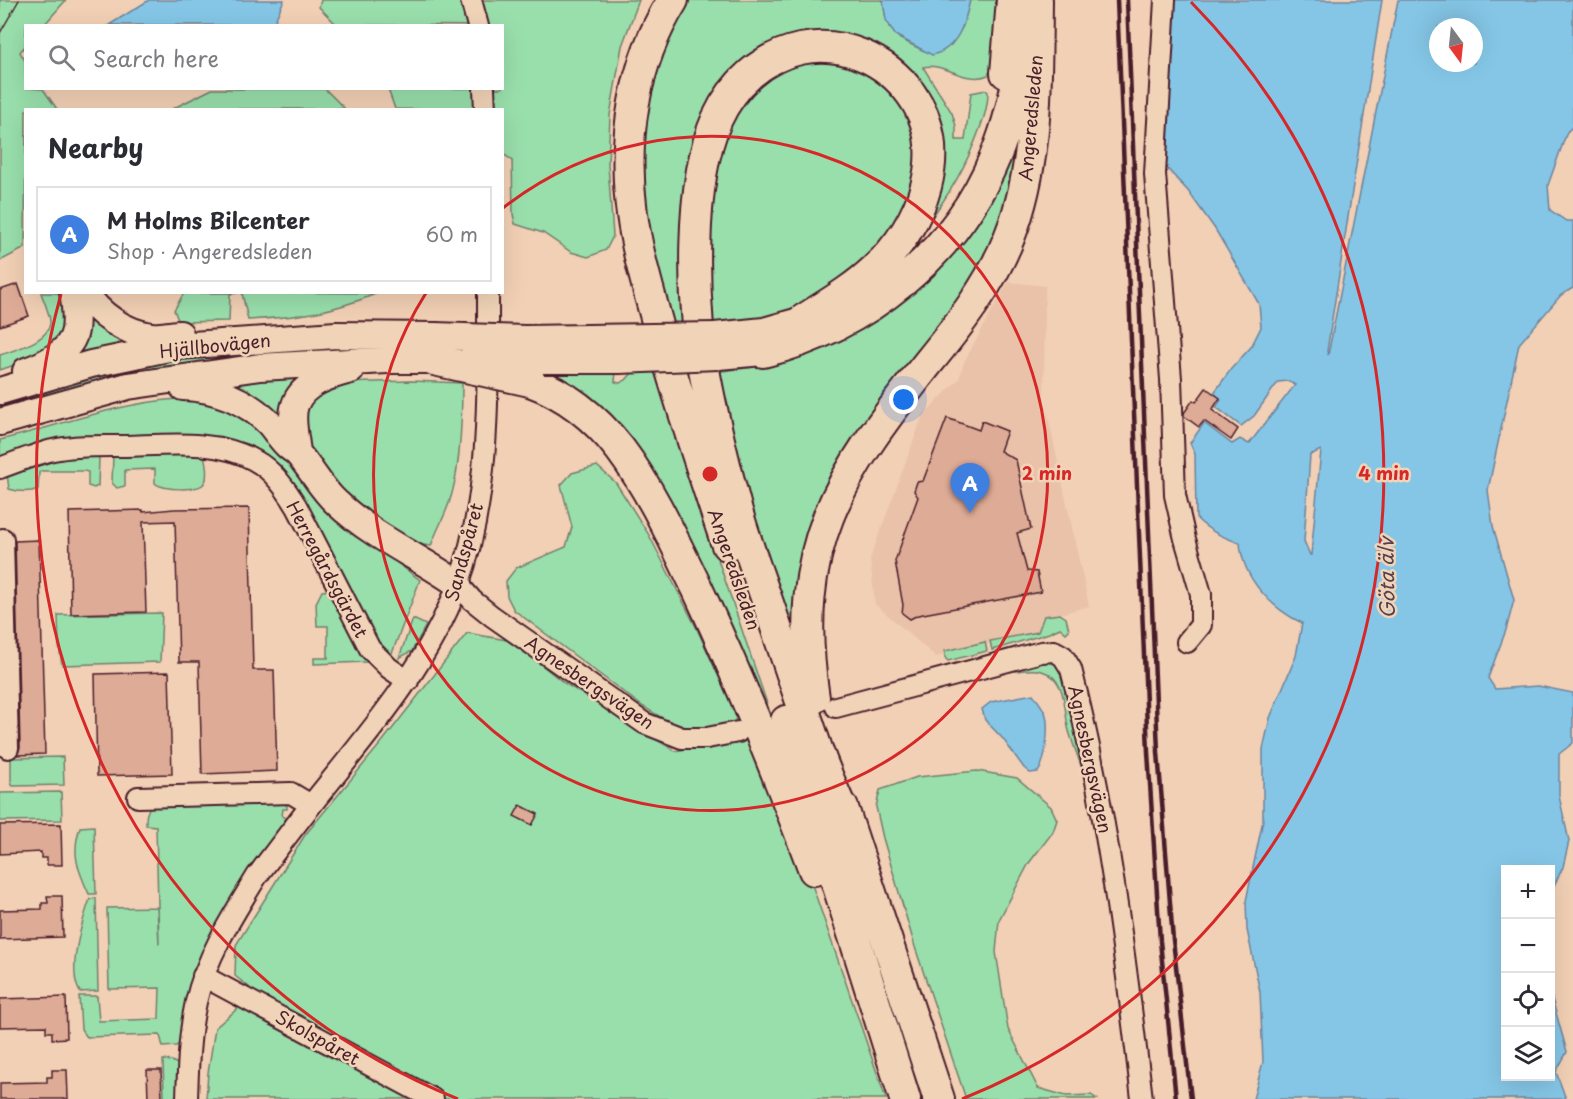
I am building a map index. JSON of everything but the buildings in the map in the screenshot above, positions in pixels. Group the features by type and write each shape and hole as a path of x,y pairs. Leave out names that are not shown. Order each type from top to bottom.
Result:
{"highway":[{"name":"Angeredsleden","path":"672,0 642,69 631,118 628,171 637,240 674,384 781,704 901,1085"},
{"path":"803,320 838,306 878,284 915,252 951,210 979,161 994,123 1007,67 1012,0"},
{"path":"763,352 818,334 873,304 920,267 958,222 984,180 1004,132 1019,69 1026,0"},
{"name":"Angeredsleden","path":"848,825 816,708 807,639 811,581 823,530 852,466 895,405 975,301 999,261 1009,238 1021,201 1031,154 1038,0"},
{"path":"803,320 851,288 891,253 919,208 930,168 927,129 917,102 905,86 870,58 851,51 826,47 805,48 772,58 746,76 725,104 712,133 702,176 697,224 697,313 705,375 735,505 817,750 848,825 939,1099"},
{"path":"434,348 546,387 571,401 608,435 620,449 643,485 668,529 721,640 806,850 875,1034 901,1085"}],"main road":[{"path":"0,381 33,369 57,355 71,340 75,332 76,320 73,294"},
{"path":"87,294 102,314 123,328 152,336 255,328 336,335"},
{"path":"434,348 619,360 717,346 803,320"},
{"name":"Hjällbovägen","path":"0,391 91,364 178,346 336,335 434,348"},
{"path":"717,346 763,352"},
{"name":"Hjällbovägen","path":"0,422 128,386 260,367 387,360 434,348"},
{"path":"297,453 295,405 309,387 333,375 387,360"},
{"path":"128,386 186,387 226,394 269,423 286,445 297,453 335,502 372,532 458,584"}],"street":[{"path":"471,0 477,24"},
{"path":"1166,0 1155,174 1171,379 1175,495 1200,594 1201,625 1187,642"},
{"path":"484,90 485,108"},
{"name":"Sandspåret","path":"187,1099 189,1050 196,1001 204,976 241,902 257,876 408,681 442,622 458,584 477,510 487,423 488,294"},
{"name":"Herregårdsgärdet","path":"0,468 52,450 105,446 212,447 254,460 286,489 370,649 389,668 408,681"},
{"path":"3,538 8,748"},
{"name":"Agnesbergsvägen","path":"458,584 472,600 492,616 644,723 681,738 707,738 738,732"},
{"name":"Agnesbergsvägen","path":"836,707 1041,652 1054,651 1067,662 1071,669 1086,729 1106,829 1118,904 1142,1099"},
{"path":"138,797 291,793 311,805"},
{"name":"Skolspåret","path":"204,976 433,1099"}],"shaded area":[{"path":"1008,282 1045,286 1044,398 1089,606 1041,619 1043,630 936,657 875,604 870,559 923,415 959,379 964,362"}],"green space":[{"path":"0,0 66,0 45,24 24,24 24,47 20,52 24,59 24,90 44,90 56,108 24,108 24,249 0,261"},
{"path":"321,0 639,0 622,46 610,115 608,164 613,236 606,250 588,257 571,252 543,233 515,224 512,160 504,155 504,108 395,108 388,90 504,90 504,24 336,24 319,7"},
{"path":"684,0 883,0 889,27 900,39 924,51 951,45 963,26 970,0 1004,0 988,75 972,77 931,66 923,67 952,113 956,126 956,140 965,140 971,93 986,90 988,92 985,115 969,155 950,191 925,227 941,161 867,46 729,80 690,326 924,1099 681,374 640,191 645,98"},
{"path":"834,59 881,79 909,115 919,156 908,205 874,259 799,308 759,319 707,324 705,274 715,152 746,93 790,63"},
{"path":"210,90 326,90 344,108 174,108"},
{"path":"1024,124 997,238 963,295 891,388 795,628 793,628 745,488 714,372 763,366 818,349 859,330 897,304 926,279"},
{"path":"41,294 66,294 63,339 29,360 0,370 0,355 31,344 45,334 50,321"},
{"path":"183,294 230,294 229,321 179,322 174,310"},
{"path":"242,294 375,294 345,305 314,312 248,320"},
{"path":"84,305 135,341 72,354"},
{"path":"419,345 0,412 0,401 144,362 231,350"},
{"path":"616,371 615,382 620,383 633,372 658,372 710,536 823,868 662,504 546,373"},
{"path":"304,376 285,420 225,383"},
{"path":"411,381 462,383 461,428 456,475 449,503 431,546 416,544 404,539 354,504 309,451 301,411 310,395 340,383"},
{"path":"178,399 208,401 246,415 347,525 420,580 391,656 383,652 340,575 239,445 0,461 0,440 110,410"},
{"path":"203,453 206,479 202,485 196,487 180,489 159,485 155,483 155,469 125,470 125,486 117,488 112,483 113,455"},
{"path":"94,454 99,458 98,486 94,488 88,486 88,472 40,471 38,489 24,492 9,489 7,474 36,461"},
{"path":"597,466 616,483 649,535 696,627 736,714 735,722 698,730 679,728 642,706 514,610 507,596 506,581 516,568 566,547 572,527 561,485 572,473"},
{"path":"330,590 368,658 367,662 314,664 314,658 328,658 328,626 317,626 316,603 322,591"},
{"path":"162,613 160,662 62,665 58,615"},
{"path":"1060,614 1066,618 1069,630 1066,633 1060,628 992,650 990,641 1038,632 1044,616"},
{"path":"413,619 426,625 412,651 399,658"},
{"path":"467,633 512,641 564,683 675,751 761,737 886,1099 206,1099 215,1028 237,1009 249,987 235,976 236,945 305,835 382,742"},
{"path":"985,642 987,651 948,661 945,658 945,651"},
{"path":"1046,660 1058,663 1065,674 1084,768 1081,766 1071,737 1062,694 1056,680 1037,670 1001,672"},
{"path":"63,757 64,785 13,786 11,784 11,758"},
{"path":"977,771 1017,778 1051,807 1057,820 1053,832 1029,863 999,920 996,952 1008,1029 1038,1088 1066,1096 1091,1095 1097,1099 966,1099 915,947 876,807 880,790 917,777"},
{"path":"61,792 62,820 0,821 0,793"},
{"path":"280,801 287,806 287,809 283,809 282,816 285,817 286,825 180,1043 176,1046 163,1047 160,1035 87,1037 81,1029 79,996 97,996 99,1021 159,1019 160,988 109,989 107,908 157,907 159,944 156,826 146,825 150,807 152,805"},
{"path":"94,826 96,894 89,894 77,862 76,845 80,827"},
{"path":"96,898 98,991 80,992 75,972 77,946 90,899"},
{"path":"163,1060 179,1065 178,1094 172,1099 164,1097"}],"water":[{"path":"149,0 284,0 273,24 111,24"},
{"path":"883,0 970,0 959,34 948,47 932,55 895,35 886,20"},
{"name":"Göta älv","path":"1172,0 1382,0 1328,355 1398,0 1573,0 1573,126 1567,132 1548,185 1550,210 1566,221 1573,221 1573,288 1561,295 1519,344 1488,490 1493,526 1514,600 1506,630 1488,678 1495,689 1538,686 1573,693 1573,743 1559,754 1559,796 1569,841 1563,867 1555,884 1555,865 1501,865 1501,1081 1555,1081 1555,1009 1567,1052 1556,1072 1566,1099 1253,1099 1263,1062 1260,992 1247,930 1246,901 1263,820 1263,749 1270,718 1296,656 1302,623 1280,609 1260,591 1247,569 1240,543 1216,533 1196,518 1195,454 1190,443 1204,423 1232,444 1240,439 1249,444 1295,385 1288,381 1278,382 1254,416 1241,426 1216,407 1221,400 1214,393 1251,347 1261,327 1259,304 1215,229 1188,191 1162,163","holes":["1321,450 1311,555 1304,541 1310,455"]},
{"path":"1033,694 1046,715 1047,736 1041,767 1038,772 1030,773 985,720 982,709 991,702"}],"tram line":[{"path":"0,33 19,0"}],"railway":[{"path":"1117,0 1148,752 1160,941 1176,1099"},
{"path":"1127,0 1158,752 1173,940 1191,1099"}],"place":[{"name":"M Holms Bilcenter","path":"970,513"}]}
